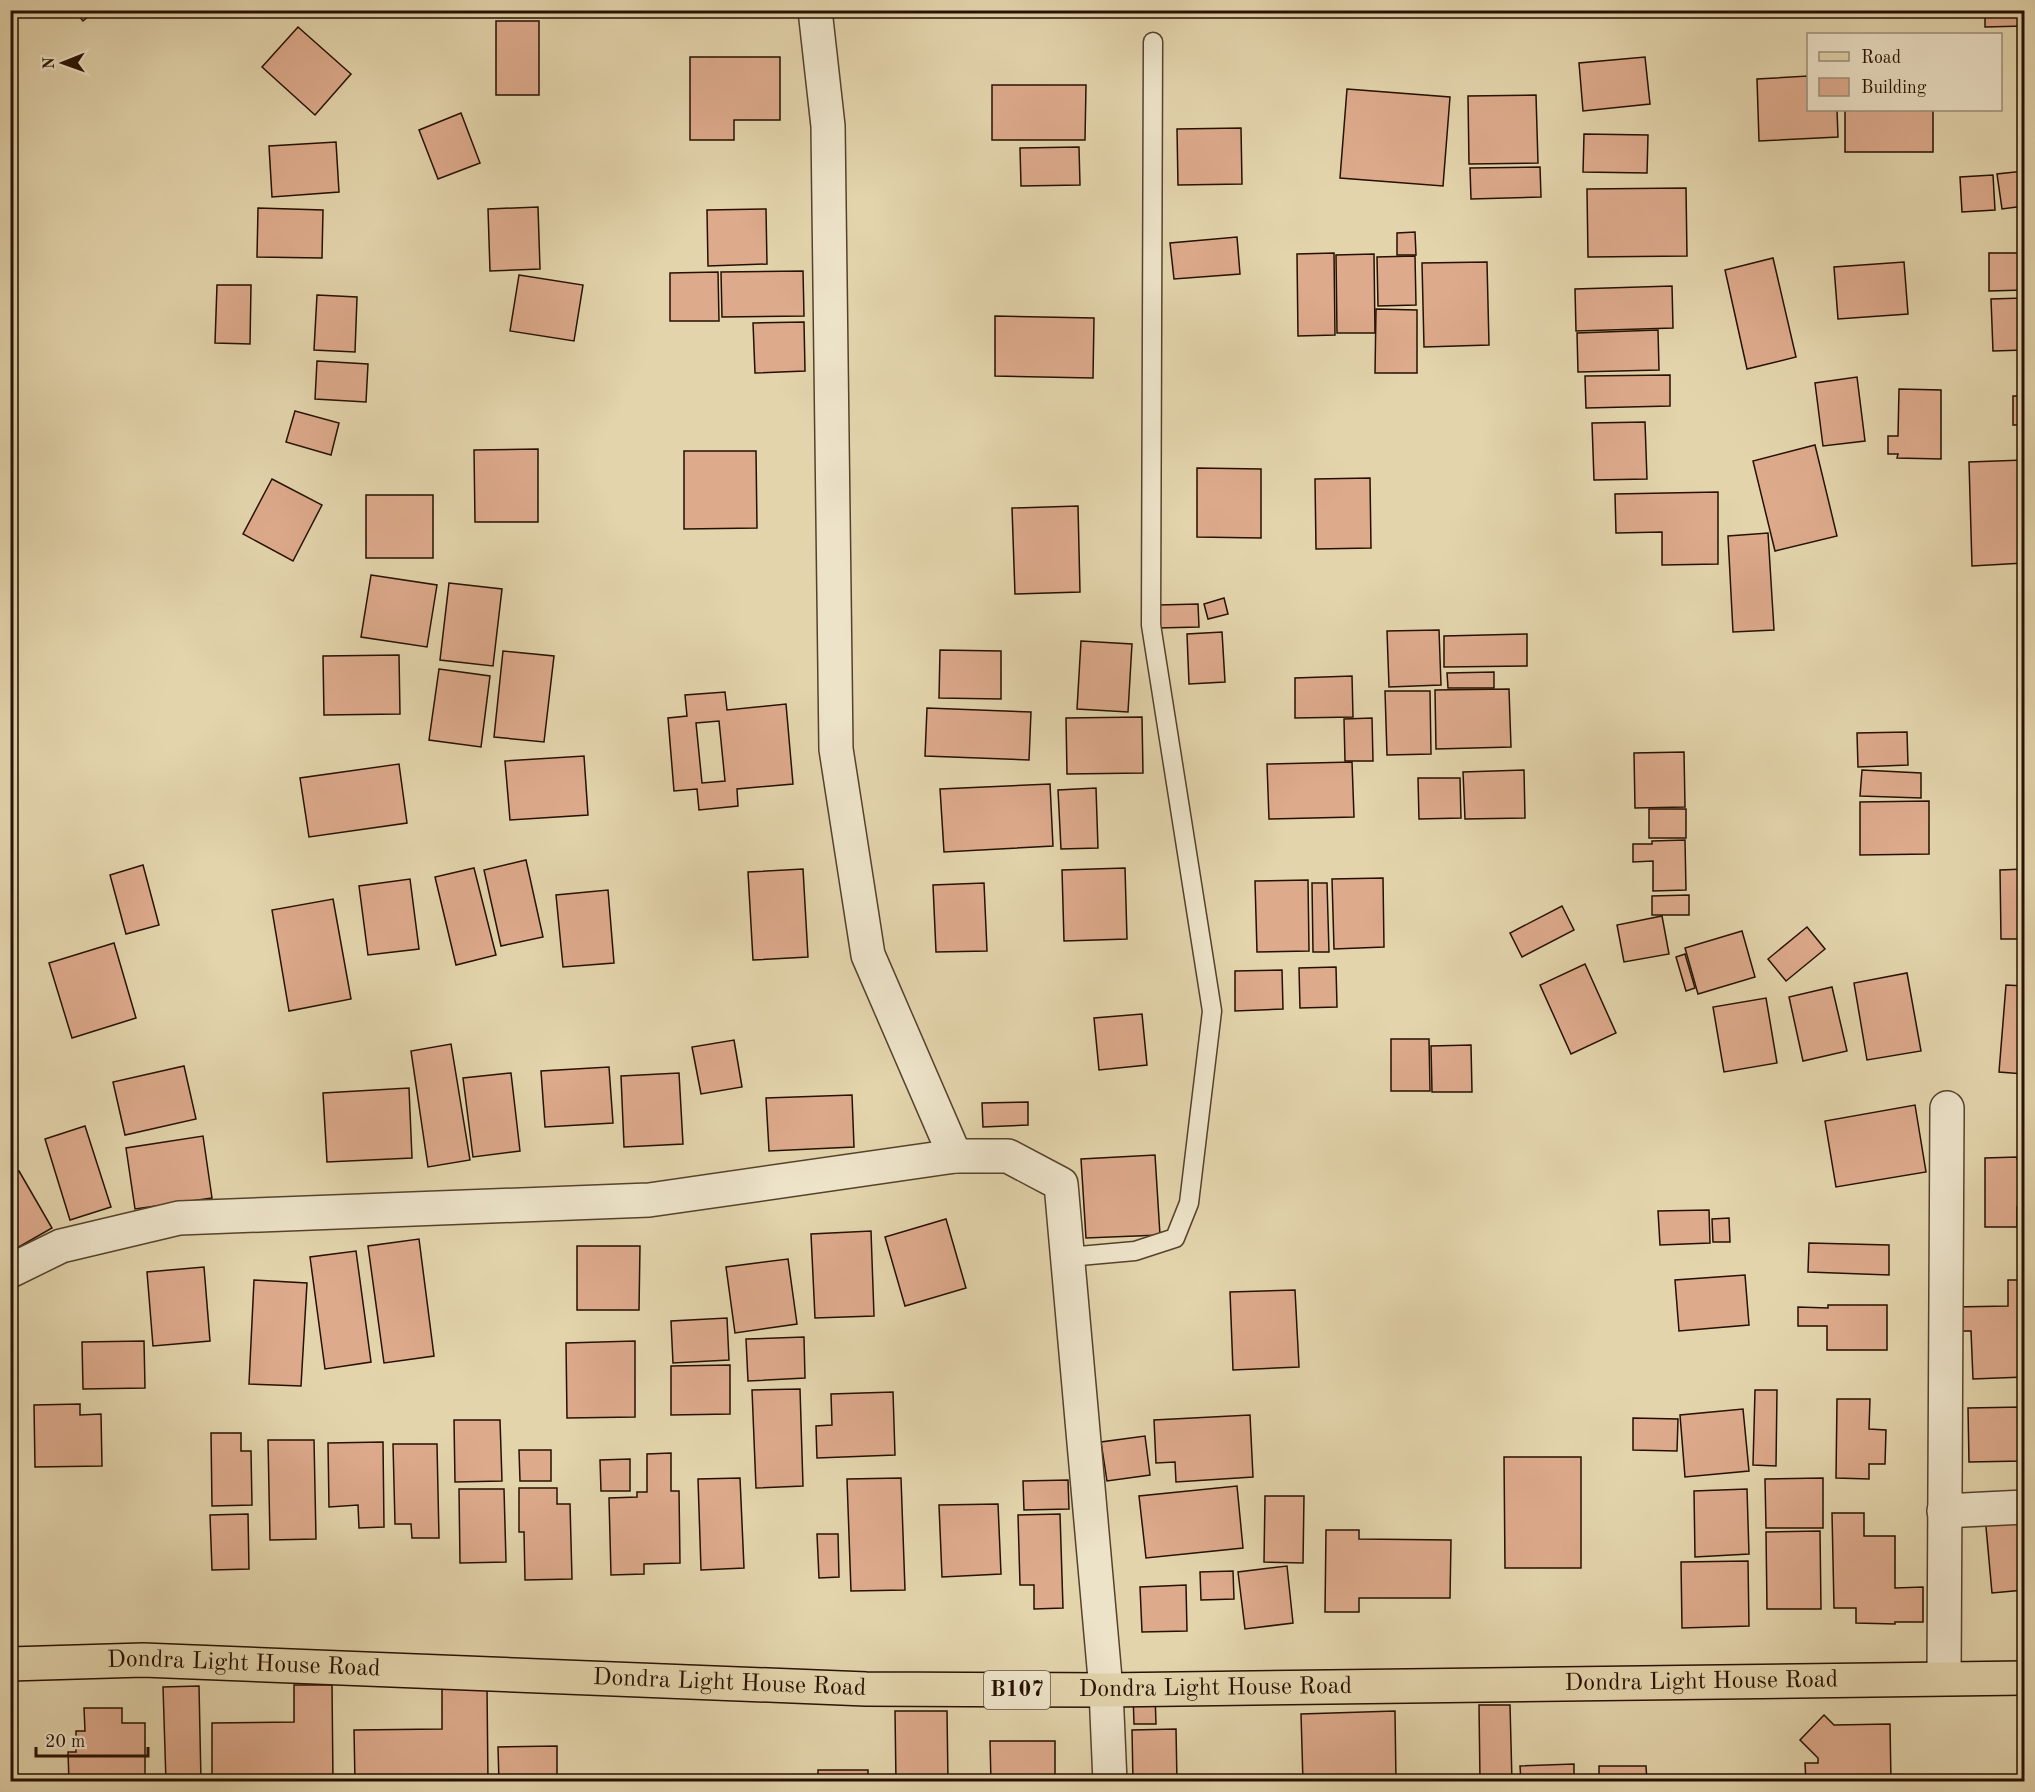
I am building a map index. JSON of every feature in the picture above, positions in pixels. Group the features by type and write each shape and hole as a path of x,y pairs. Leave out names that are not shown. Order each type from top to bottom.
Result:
{"main road":[{"name":"Dondra Light House Road","path":"10,1664 143,1660 866,1689 1106,1690 2025,1678"}],"street":[{"path":"815,10 828,126 836,749 868,955 955,1156"},
{"path":"1944,1678 1947,1108"},
{"path":"10,1272 61,1246 179,1218 649,1200 955,1156 1008,1156 1061,1184 1106,1690 1110,1782"},
{"path":"1944,1511 2025,1507"}],"lane":[{"path":"1068,1257 1135,1251 1175,1238 1189,1203 1212,1011 1151,625 1153,42"}],"building":[{"path":"74,10 96,10 83,21"},
{"path":"1149,10 1201,10 1150,15"},
{"path":"1985,10 2024,10 2024,26 1985,27"},
{"path":"496,21 539,21 539,95 496,95"},
{"path":"298,27 351,74 315,115 262,67"},
{"path":"690,57 780,57 780,120 734,120 734,140 690,140"},
{"path":"1645,57 1650,104 1583,111 1579,63"},
{"path":"1807,76 1807,111 1837,111 1838,137 1759,141 1757,79"},
{"path":"992,85 1086,85 1085,140 992,140"},
{"path":"1347,89 1450,97 1443,186 1340,178"},
{"path":"1536,95 1538,163 1469,164 1468,96"},
{"path":"1845,111 1933,111 1933,152 1845,152"},
{"path":"461,113 480,163 438,179 419,130"},
{"path":"1241,128 1242,184 1178,185 1177,129"},
{"path":"1584,134 1648,135 1647,173 1583,172"},
{"path":"336,142 339,192 272,197 269,146"},
{"path":"1079,147 1080,185 1021,186 1020,148"},
{"path":"1540,167 1541,197 1471,199 1470,168"},
{"path":"2024,171 2024,206 2002,209 1997,174"},
{"path":"1993,175 1995,210 1962,212 1960,177"},
{"path":"1686,188 1687,256 1588,257 1587,189"},
{"path":"538,207 540,269 490,271 488,209"},
{"path":"258,208 323,210 322,258 257,257"},
{"path":"766,209 767,264 708,266 707,210"},
{"path":"1415,232 1416,255 1397,255 1397,233"},
{"path":"1237,237 1240,274 1174,279 1170,243"},
{"path":"1334,253 1335,335 1298,336 1297,254"},
{"path":"1989,253 2024,253 2024,290 1989,291"},
{"path":"1374,254 1375,333 1337,333 1336,255"},
{"path":"1415,256 1416,305 1378,306 1377,257"},
{"path":"1773,258 1796,357 1747,369 1725,270"},
{"path":"1487,262 1489,345 1424,347 1422,263"},
{"path":"1904,262 1908,314 1838,319 1834,267"},
{"path":"803,271 804,316 722,317 721,272"},
{"path":"718,272 719,321 670,321 670,273"},
{"path":"519,275 583,285 574,341 510,331"},
{"path":"217,285 251,285 250,344 215,343"},
{"path":"1672,286 1673,328 1576,331 1575,289"},
{"path":"317,295 357,297 355,352 314,350"},
{"path":"2024,298 2024,350 1993,351 1991,299"},
{"path":"1376,309 1417,310 1417,373 1375,373"},
{"path":"995,316 1094,318 1093,378 995,376"},
{"path":"804,322 805,371 755,373 753,323"},
{"path":"1658,330 1659,370 1578,372 1577,333"},
{"path":"317,361 368,364 366,402 315,399"},
{"path":"1670,375 1670,406 1586,408 1585,376"},
{"path":"1857,377 1865,441 1823,446 1815,383"},
{"path":"1899,389 1941,390 1941,459 1897,458 1898,454 1888,454 1888,436 1898,436"},
{"path":"2013,396 2024,396 2024,425 2013,425"},
{"path":"295,411 339,423 331,455 286,442"},
{"path":"1645,422 1647,479 1594,480 1592,423"},
{"path":"1815,445 1837,536 1775,551 1753,461"},
{"path":"538,449 538,522 475,522 474,450"},
{"path":"684,451 756,451 757,528 684,529"},
{"path":"2024,460 2024,563 1972,566 1969,462"},
{"path":"1197,468 1261,469 1261,538 1197,537"},
{"path":"1370,478 1371,548 1316,549 1315,479"},
{"path":"272,479 322,505 293,561 243,534"},
{"path":"1718,492 1718,564 1662,565 1662,532 1616,533 1615,494"},
{"path":"366,495 433,495 433,558 366,558"},
{"path":"1078,506 1080,592 1015,594 1012,508"},
{"path":"1768,533 1774,630 1733,632 1728,536"},
{"path":"371,575 437,585 427,647 361,637"},
{"path":"449,583 502,589 493,666 440,660"},
{"path":"1224,598 1228,614 1208,619 1204,604"},
{"path":"1198,604 1199,627 1158,628 1158,605"},
{"path":"1439,630 1441,685 1389,687 1387,631"},
{"path":"1222,632 1225,682 1189,684 1187,634"},
{"path":"1527,634 1527,666 1444,667 1444,636"},
{"path":"1081,641 1132,644 1128,712 1077,709"},
{"path":"940,650 1001,651 1001,699 939,698"},
{"path":"503,651 554,656 544,742 494,737"},
{"path":"399,655 400,714 324,715 323,656"},
{"path":"439,669 490,676 481,747 429,740"},
{"path":"1494,672 1494,688 1448,688 1447,673"},
{"path":"1352,676 1353,717 1295,718 1295,678"},
{"path":"1509,689 1511,747 1436,749 1435,690"},
{"path":"1385,691 1430,691 1431,754 1387,755"},
{"path":"725,692 727,710 786,704 793,784 737,789 738,806 699,810 697,789 674,791 668,718 687,716 685,695","holes":["719,721 725,781 702,783 696,723"]},
{"path":"927,708 1031,712 1029,760 925,756"},
{"path":"1142,717 1143,773 1067,774 1066,718"},
{"path":"1372,718 1373,761 1345,761 1344,719"},
{"path":"1907,732 1908,765 1858,767 1857,733"},
{"path":"1684,752 1685,807 1635,808 1634,753"},
{"path":"584,756 588,815 510,820 505,761"},
{"path":"1352,762 1354,817 1269,819 1267,764"},
{"path":"399,764 407,823 309,837 300,778"},
{"path":"1524,770 1525,818 1465,819 1463,772"},
{"path":"1862,770 1921,773 1921,798 1860,796"},
{"path":"1418,778 1460,778 1461,818 1419,819"},
{"path":"1050,784 1053,846 944,852 940,789"},
{"path":"1096,788 1098,848 1061,849 1058,790"},
{"path":"1929,801 1929,854 1860,855 1860,802"},
{"path":"1649,809 1686,809 1686,838 1649,838"},
{"path":"1685,840 1686,890 1653,891 1653,861 1633,862 1633,844"},
{"path":"526,860 543,937 501,946 484,870"},
{"path":"143,865 159,925 126,934 110,875"},
{"path":"474,868 496,955 456,965 435,877"},
{"path":"1125,868 1127,939 1064,941 1062,870"},
{"path":"803,869 808,957 753,960 748,872"},
{"path":"2024,869 2024,939 2001,939 2000,870"},
{"path":"1383,878 1384,947 1334,949 1332,879"},
{"path":"410,879 419,949 368,955 359,886"},
{"path":"1308,880 1309,951 1257,952 1255,881"},
{"path":"984,883 987,951 936,952 933,885"},
{"path":"1312,883 1327,883 1329,952 1313,952"},
{"path":"608,890 614,963 563,967 556,895"},
{"path":"1689,895 1689,915 1652,915 1652,896"},
{"path":"333,899 351,999 289,1011 272,910"},
{"path":"1562,906 1574,930 1522,957 1510,933"},
{"path":"1662,916 1669,954 1624,962 1617,925"},
{"path":"1807,927 1825,949 1786,981 1768,959"},
{"path":"1742,931 1755,977 1698,994 1685,948"},
{"path":"114,943 136,1018 72,1038 49,963"},
{"path":"1685,954 1695,988 1686,991 1676,957"},
{"path":"1585,964 1616,1033 1571,1054 1540,985"},
{"path":"1336,967 1337,1007 1300,1008 1299,968"},
{"path":"1282,970 1283,1009 1235,1011 1235,971"},
{"path":"1907,973 1921,1051 1867,1060 1854,983"},
{"path":"2006,985 2024,986 2024,1074 1999,1072"},
{"path":"1832,987 1847,1051 1803,1061 1789,997"},
{"path":"1766,998 1777,1063 1724,1072 1713,1007"},
{"path":"1142,1014 1147,1065 1099,1070 1094,1018"},
{"path":"1391,1039 1429,1039 1430,1091 1391,1091"},
{"path":"734,1040 742,1087 701,1094 692,1047"},
{"path":"451,1044 470,1160 428,1167 411,1051"},
{"path":"1471,1045 1472,1092 1432,1092 1431,1046"},
{"path":"184,1066 196,1119 125,1135 113,1082"},
{"path":"609,1067 613,1123 545,1127 541,1071"},
{"path":"511,1073 520,1151 473,1157 463,1078"},
{"path":"679,1073 683,1144 624,1147 621,1076"},
{"path":"409,1088 412,1158 327,1162 323,1093"},
{"path":"852,1095 854,1147 769,1151 766,1098"},
{"path":"1028,1102 1028,1125 983,1127 982,1103"},
{"path":"1915,1105 1926,1172 1836,1187 1825,1121"},
{"path":"85,1126 111,1207 70,1220 45,1139"},
{"path":"203,1136 212,1198 135,1209 126,1148"},
{"path":"1155,1155 1160,1235 1086,1238 1081,1159"},
{"path":"2017,1157 2017,1159 2024,1159 2024,1207 2017,1207 2017,1227 1985,1227 1985,1158"},
{"path":"19,1171 52,1228 10,1252 10,1176"},
{"path":"1709,1210 1710,1243 1660,1245 1658,1211"},
{"path":"1729,1218 1730,1242 1713,1242 1712,1219"},
{"path":"946,1219 966,1288 905,1306 885,1237"},
{"path":"871,1231 874,1316 815,1318 811,1234"},
{"path":"419,1239 434,1356 384,1363 368,1246"},
{"path":"1809,1243 1889,1245 1889,1275 1808,1272"},
{"path":"577,1246 640,1246 639,1310 577,1310"},
{"path":"356,1251 371,1362 325,1369 310,1257"},
{"path":"788,1259 797,1324 735,1333 726,1267"},
{"path":"204,1267 210,1341 153,1346 147,1272"},
{"path":"1745,1275 1749,1325 1679,1331 1675,1280"},
{"path":"254,1280 307,1283 301,1386 249,1384"},
{"path":"2008,1280 2024,1280 2024,1377 1973,1379 1971,1331 1955,1331 1954,1307 2008,1306"},
{"path":"1295,1290 1299,1367 1233,1370 1230,1292"},
{"path":"1828,1305 1887,1305 1887,1350 1827,1350 1827,1326 1798,1326 1798,1307 1828,1308"},
{"path":"727,1318 729,1360 673,1363 671,1321"},
{"path":"804,1337 805,1378 748,1381 746,1339"},
{"path":"144,1341 145,1388 83,1389 82,1342"},
{"path":"635,1341 635,1417 567,1418 566,1343"},
{"path":"730,1365 730,1414 671,1415 671,1366"},
{"path":"800,1389 803,1486 756,1488 752,1390"},
{"path":"1755,1390 1777,1390 1776,1466 1753,1465"},
{"path":"893,1392 895,1455 817,1458 816,1426 832,1425 831,1394"},
{"path":"1837,1399 1870,1399 1869,1429 1886,1430 1885,1464 1869,1464 1869,1479 1836,1478"},
{"path":"80,1404 80,1415 101,1414 102,1466 35,1467 34,1405"},
{"path":"2022,1407 2023,1461 1969,1462 1968,1408"},
{"path":"1743,1409 1749,1471 1685,1477 1680,1415"},
{"path":"1250,1415 1253,1477 1176,1482 1175,1462 1156,1463 1154,1420"},
{"path":"1633,1418 1678,1419 1677,1451 1633,1450"},
{"path":"454,1420 500,1420 502,1481 455,1482"},
{"path":"211,1433 241,1433 241,1451 251,1451 252,1505 212,1506"},
{"path":"1145,1436 1150,1475 1107,1481 1101,1442"},
{"path":"268,1440 314,1440 316,1539 270,1540"},
{"path":"383,1442 384,1527 359,1528 358,1505 329,1507 328,1443"},
{"path":"393,1444 437,1444 439,1538 412,1538 411,1524 395,1524"},
{"path":"519,1450 551,1450 551,1481 520,1481"},
{"path":"671,1453 671,1491 679,1491 680,1563 644,1564 644,1574 611,1575 609,1498 637,1497 637,1492 647,1492 647,1454"},
{"path":"1504,1457 1581,1457 1581,1568 1505,1568"},
{"path":"630,1459 630,1491 601,1491 600,1460"},
{"path":"740,1478 744,1568 701,1570 698,1479"},
{"path":"901,1478 905,1590 851,1591 847,1479"},
{"path":"1823,1478 1823,1528 1766,1528 1765,1479"},
{"path":"1068,1480 1069,1509 1024,1510 1023,1481"},
{"path":"1237,1486 1243,1548 1146,1558 1139,1496"},
{"path":"519,1488 557,1488 557,1504 570,1504 572,1579 525,1580 524,1532 519,1532"},
{"path":"459,1489 504,1489 506,1562 460,1563"},
{"path":"1747,1489 1749,1554 1695,1557 1694,1491"},
{"path":"1265,1496 1304,1496 1303,1563 1264,1562"},
{"path":"998,1504 1001,1574 942,1577 939,1505"},
{"path":"2024,1512 2024,1590 1992,1593 1985,1516"},
{"path":"1832,1513 1864,1513 1864,1536 1895,1536 1895,1588 1923,1587 1923,1622 1856,1623 1856,1608 1834,1608"},
{"path":"248,1514 249,1569 212,1570 210,1515"},
{"path":"1060,1514 1063,1608 1034,1609 1034,1585 1020,1585 1018,1515"},
{"path":"1326,1530 1359,1530 1359,1539 1451,1540 1450,1598 1359,1598 1359,1612 1325,1612"},
{"path":"1820,1531 1821,1609 1767,1609 1766,1532"},
{"path":"817,1534 838,1534 839,1577 819,1578"},
{"path":"1748,1561 1749,1626 1682,1628 1681,1562"},
{"path":"1287,1566 1293,1623 1245,1629 1238,1572"},
{"path":"1233,1571 1234,1599 1201,1600 1200,1572"},
{"path":"1186,1585 1187,1631 1142,1632 1140,1587"},
{"path":"294,1685 332,1685 333,1782 212,1782 212,1723 294,1722"},
{"path":"199,1686 201,1782 166,1782 163,1687"},
{"path":"487,1687 488,1782 355,1782 354,1730 442,1729 442,1688"},
{"path":"1133,1694 1155,1694 1156,1724 1134,1724"},
{"path":"1479,1705 1510,1705 1512,1782 1480,1782"},
{"path":"84,1708 122,1708 122,1723 145,1723 145,1782 69,1782 68,1752 76,1752 76,1731 85,1731"},
{"path":"895,1711 947,1711 948,1782 896,1782"},
{"path":"1395,1711 1396,1782 1303,1782 1301,1714"},
{"path":"1824,1715 1834,1725 1890,1724 1891,1782 1806,1782 1805,1763 1818,1763 1818,1758 1800,1740"},
{"path":"1176,1729 1177,1782 1133,1782 1132,1730"},
{"path":"990,1741 1055,1741 1055,1782 991,1782"},
{"path":"557,1746 557,1782 499,1782 498,1747"},
{"path":"1574,1764 1574,1782 1521,1782 1520,1766"},
{"path":"1599,1766 1646,1766 1647,1782 1599,1782"},
{"path":"818,1770 868,1770 868,1782 818,1782"}]}
